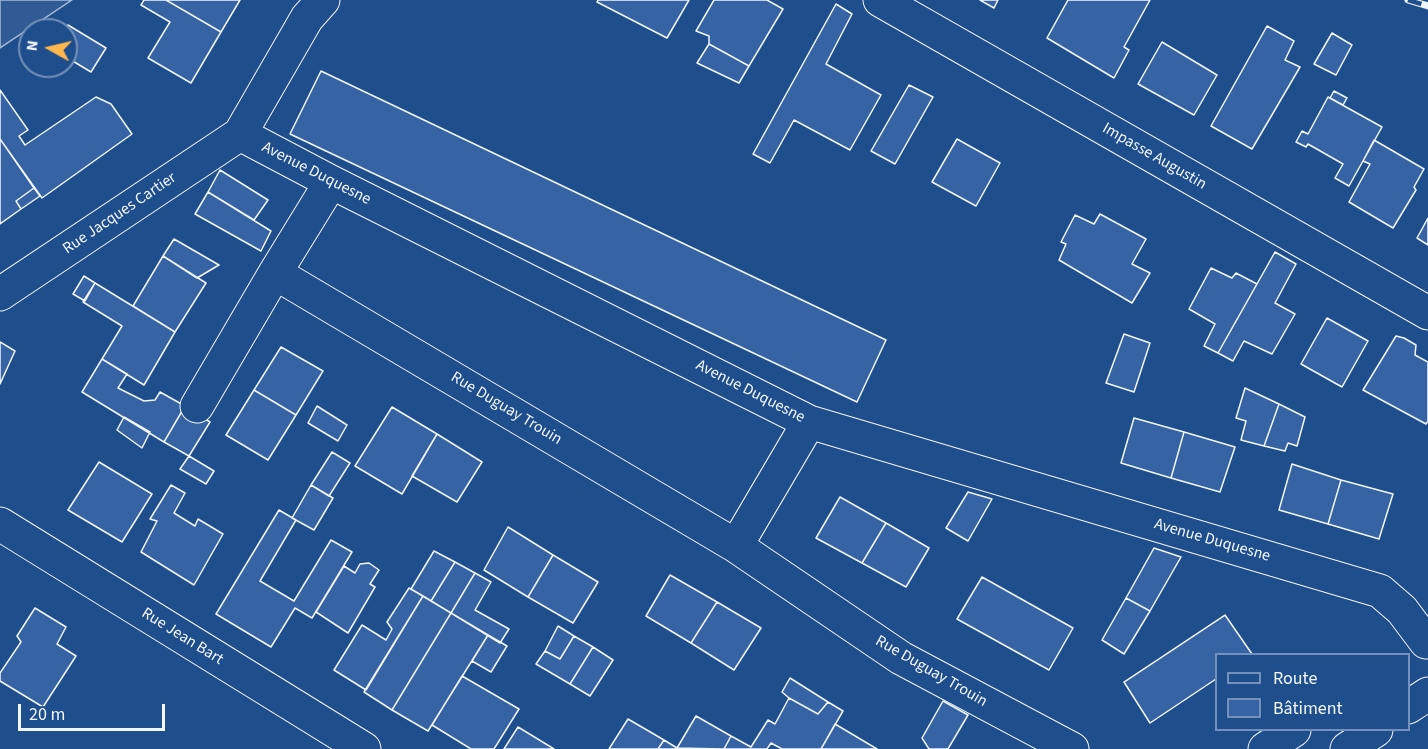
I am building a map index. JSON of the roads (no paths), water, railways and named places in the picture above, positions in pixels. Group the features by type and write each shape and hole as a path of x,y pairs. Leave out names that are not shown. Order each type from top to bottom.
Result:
{"street":[{"path":"240,134 307,18 323,0"},
{"name":"Impasse Augustin","path":"880,0 1428,313"},
{"name":"Avenue Duquesne","path":"240,134 809,422 1380,591 1402,610 1420,646"},
{"name":"Rue Jacques Cartier","path":"0,294 240,134"},
{"path":"197,406 275,273 332,182"},
{"name":"Rue Duguay Trouin","path":"275,273 736,546 901,658 1072,749"},
{"path":"736,546 809,422"},
{"name":"Rue Jean Bart","path":"0,524 364,749"},
{"path":"1410,706 1428,694"},
{"path":"1265,749 1291,731"},
{"path":"1347,749 1373,731"}],"railway":[{"path":"1408,0 1428,6"}]}
